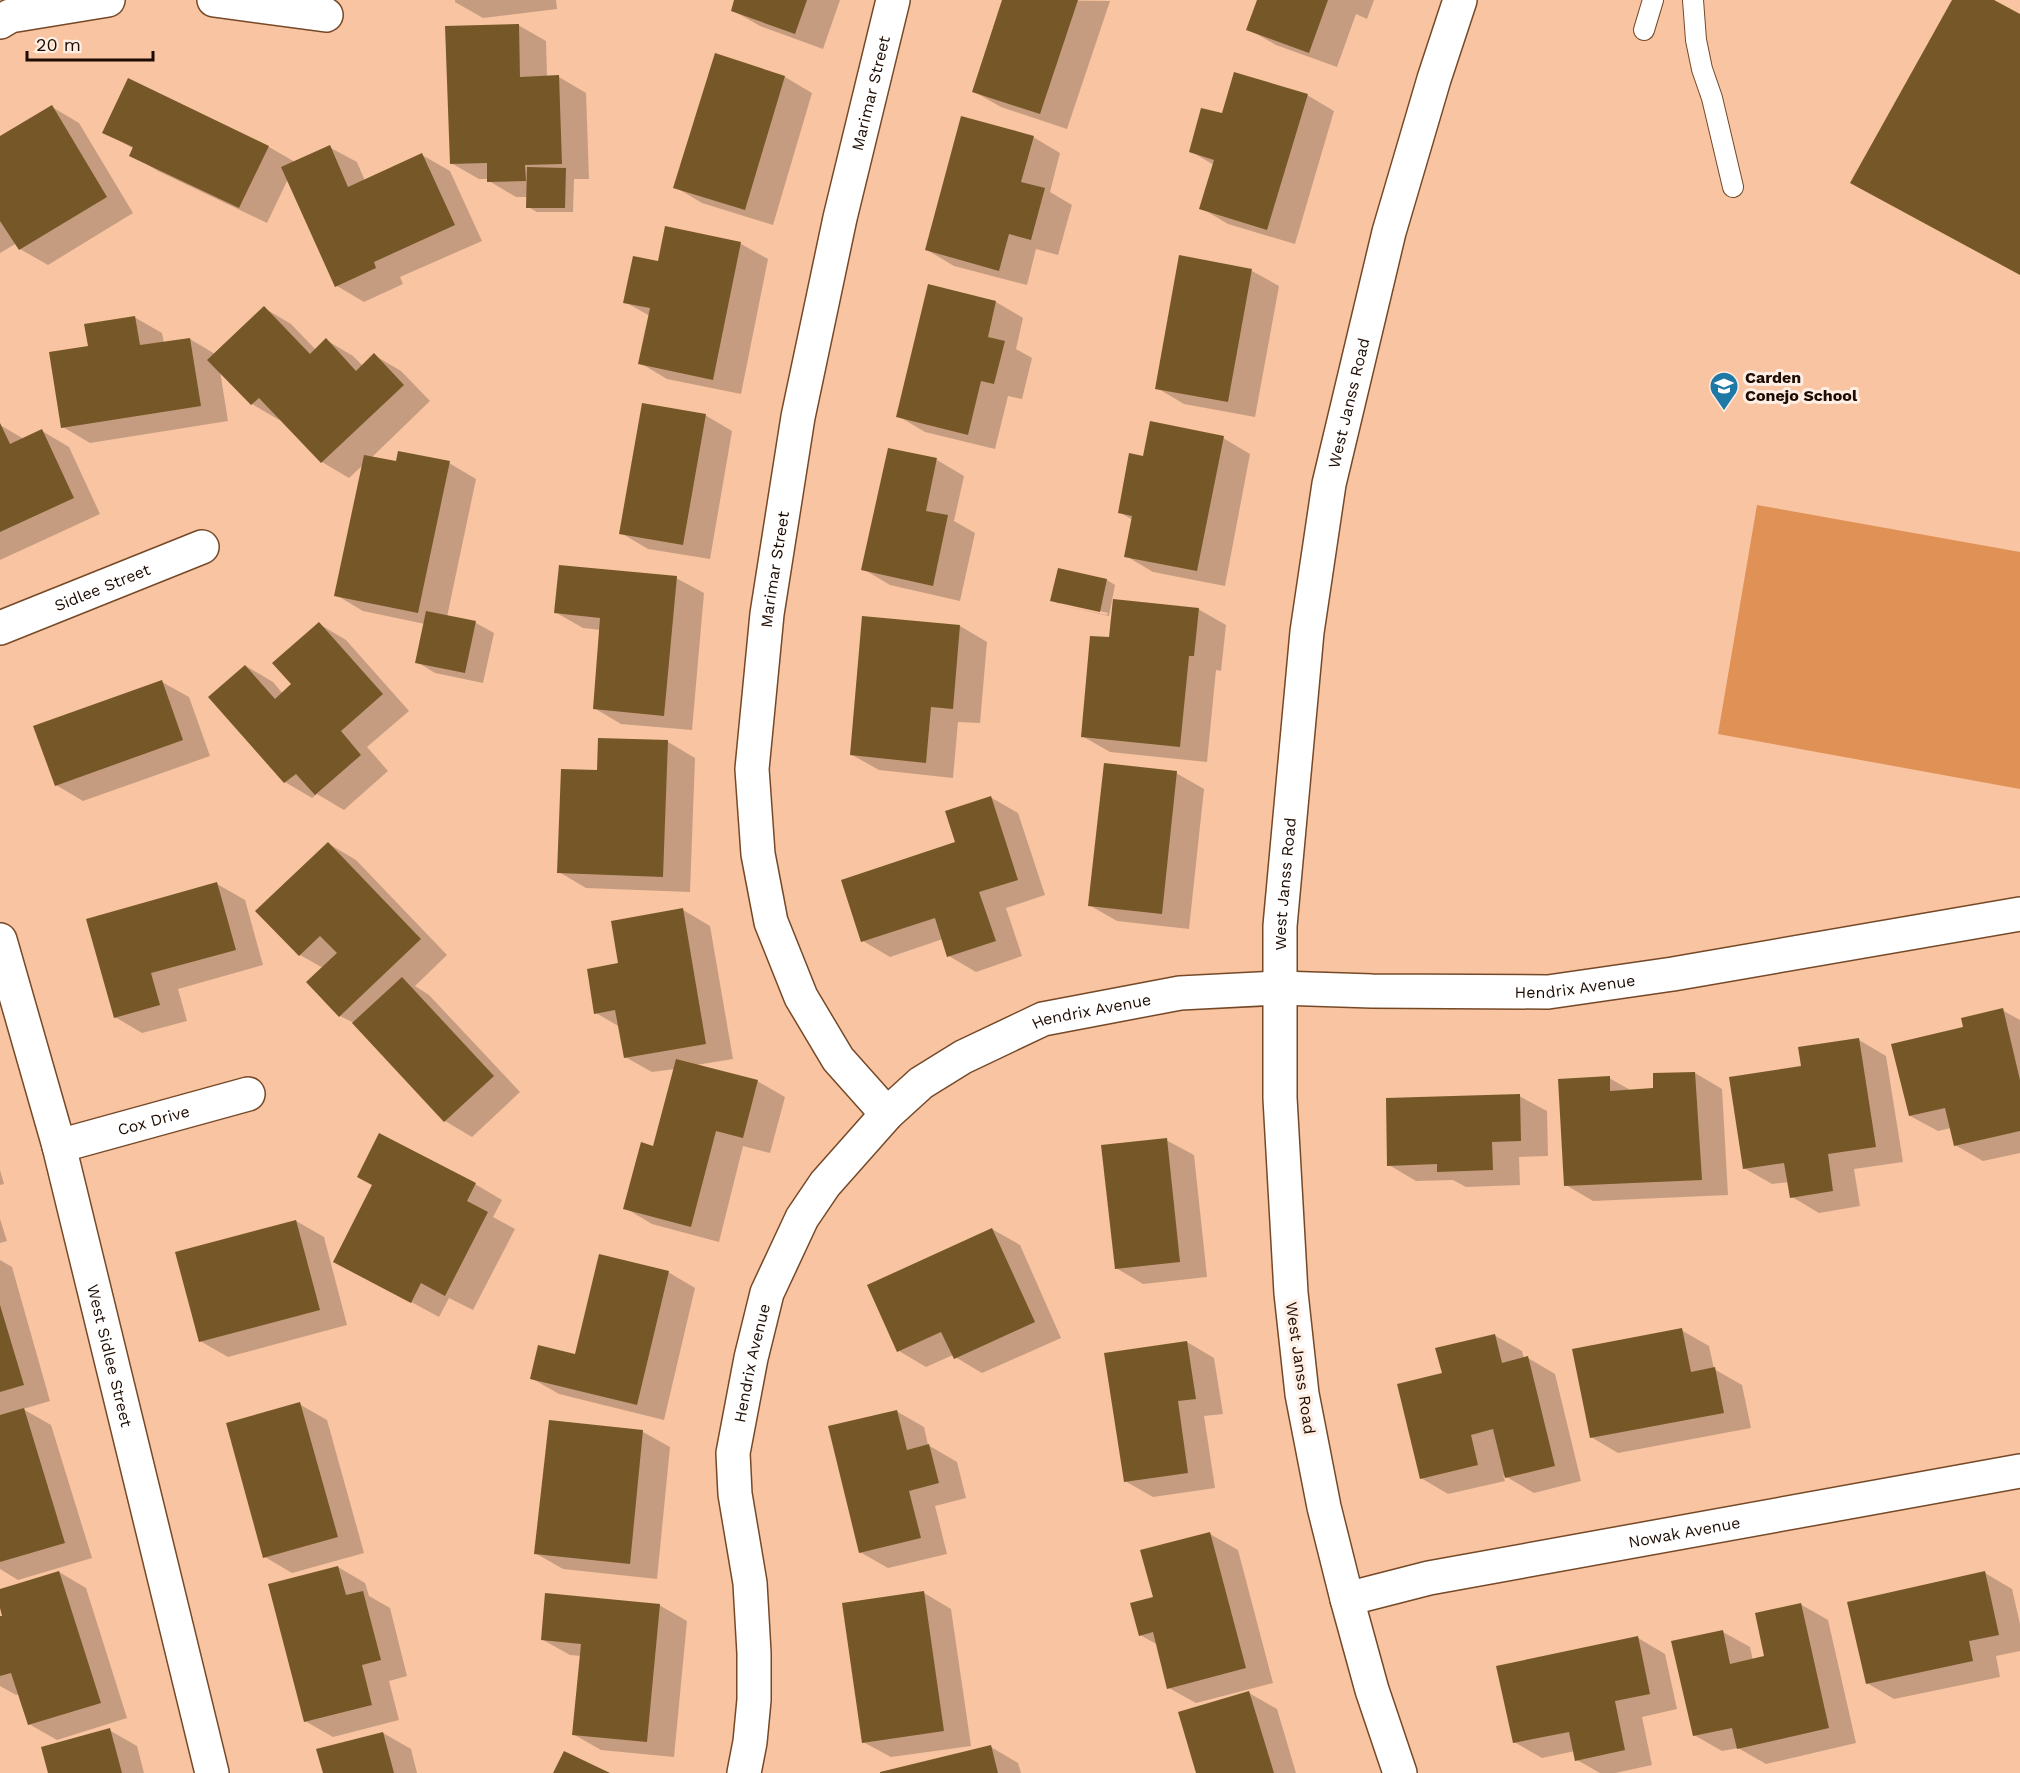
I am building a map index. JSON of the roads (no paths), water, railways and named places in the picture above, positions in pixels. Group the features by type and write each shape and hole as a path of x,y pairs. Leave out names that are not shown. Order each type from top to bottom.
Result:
{"street":[{"path":"0,22 10,16 108,0"},
{"path":"214,0 326,15"},
{"name":"Marimar Street","path":"887,1113 838,1059 801,997 775,933 758,854 752,769 767,614 798,417 840,218 893,0"},
{"name":"West Janss Road","path":"1400,1773 1372,1690 1347,1599 1324,1507 1302,1394 1292,1305 1280,1098 1280,926 1307,632 1329,484 1389,232 1460,0"},
{"name":"Sidlee Street","path":"0,628 202,546"},
{"name":"Hendrix Avenue","path":"744,1773 752,1721 754,1653 750,1583 735,1494 733,1453 766,1293 802,1218 825,1184 887,1113 921,1083 963,1057 1043,1019 1180,993 1279,988 1548,992 1672,974 2020,914"},
{"name":"West Sidlee Street","path":"0,940 59,1146 212,1773"},
{"name":"Cox Drive","path":"59,1146 248,1094"},
{"name":"Nowak Avenue","path":"1347,1599 1440,1576 2020,1470"}],"lane":[{"path":"1644,30 1653,0"},
{"path":"1693,0 1696,40 1702,69 1712,98 1733,187"}],"place":[{"name":"Carden Conejo School","path":"1724,412"}]}
